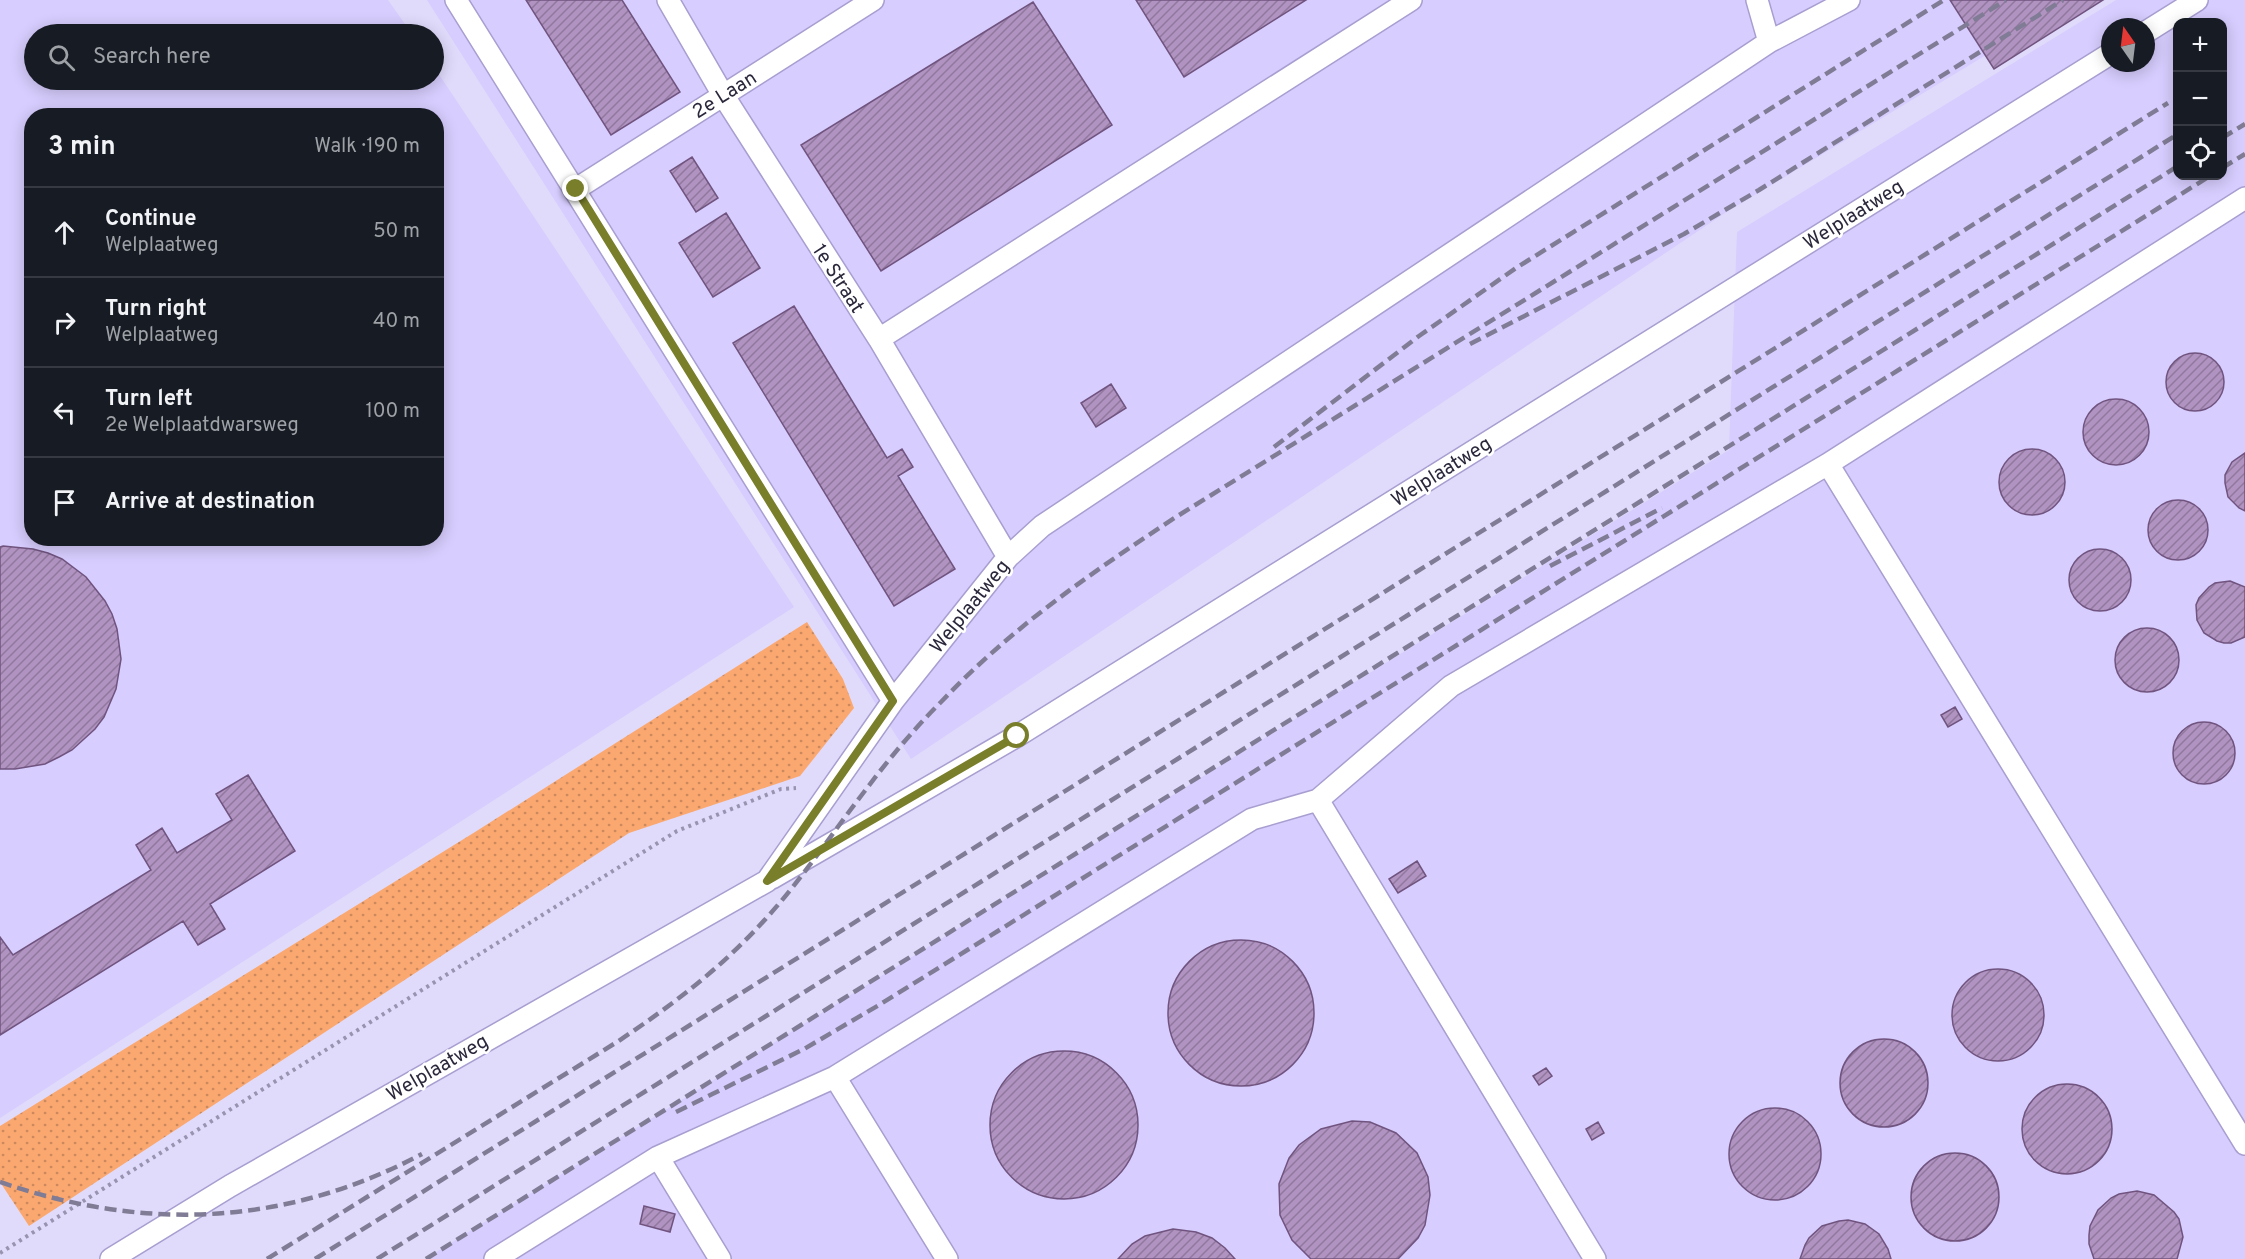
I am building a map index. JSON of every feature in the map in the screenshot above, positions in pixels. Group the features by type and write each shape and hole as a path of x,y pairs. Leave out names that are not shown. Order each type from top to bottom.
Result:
{"lane":[{"path":"456,0 576,189 893,701"},
{"name":"1e Straat","path":"668,0 723,95 879,339 1008,557"},
{"name":"2e Laan","path":"576,189 873,0"},
{"path":"879,339 1411,0"},
{"path":"1757,0 1769,42"},
{"name":"Welplaatweg","path":"767,881 893,701 1008,557 1042,526 1769,42 1849,0"},
{"path":"2155,26 2197,0"},
{"name":"Welplaatweg","path":"111,1259 261,1168 767,881 1017,736 2101,60"},
{"path":"495,1259 658,1157 834,1077 1252,819 1318,800 1451,686 1828,464 2245,198"},
{"path":"1828,464 2245,1143"},
{"path":"1318,800 1595,1259"},
{"path":"834,1077 947,1259"},
{"path":"658,1157 720,1259"}],"path":[{"path":"0,1253 677,831 782,789 835,783"}],"shaded area":[{"path":"0,0 388,0 405,24 24,24 24,90 444,90 444,82 794,607 0,1118"},
{"path":"427,0 2077,0 1725,213 911,759"},
{"path":"2116,0 2245,0 2245,1259 425,1259 1729,450 1737,232"},
{"path":"807,622 843,679 854,708 800,776 629,833 29,1226 0,1182 0,1126 475,832"}],"building":[{"path":"526,0 622,0 680,92 611,135"},
{"path":"1136,0 1306,0 1184,77"},
{"path":"1950,0 2103,0 1994,69"},
{"path":"1033,2 1112,125 881,271 801,145"},
{"path":"692,157 718,198 696,212 670,171"},
{"path":"726,213 760,268 713,297 679,243"},
{"path":"794,306 887,458 902,449 913,467 898,476 955,569 894,606 733,343"},
{"path":"2189,353 2201,353 2216,361 2224,376 2224,388 2216,403 2201,411 2189,411 2174,403 2166,388 2166,376 2174,361"},
{"path":"1111,384 1126,408 1096,427 1081,403"},
{"path":"2116,399 2129,402 2139,409 2146,419 2149,432 2146,445 2139,455 2129,462 2116,465 2103,462 2093,455 2086,445 2083,432 2086,419 2093,409 2103,402"},
{"path":"2032,449 2045,451 2060,464 2065,482 2063,495 2050,510 2032,515 2019,513 2004,500 1999,482 2001,469 2014,454"},
{"path":"2245,453 2245,511 2228,497 2225,475 2232,462"},
{"path":"2172,500 2184,500 2195,505 2203,513 2208,530 2206,542 2195,555 2184,560 2172,560 2161,555 2153,547 2148,536 2148,524 2153,513 2161,505"},
{"path":"0,547 48,553 62,559 86,577 112,614 117,629 121,659 116,689 104,717 95,729 72,750 45,764 15,769 0,769"},
{"path":"2094,549 2106,549 2122,558 2129,568 2131,580 2129,592 2122,602 2106,611 2094,611 2083,606 2074,597 2069,586 2069,574 2074,563 2083,554"},
{"path":"2230,581 2245,587 2245,637 2231,643 2224,643 2204,633 2197,620 2196,605 2209,587 2215,583"},
{"path":"2147,628 2165,634 2173,642 2179,660 2173,678 2165,686 2147,692 2129,686 2121,678 2115,660 2121,642 2129,634"},
{"path":"1955,707 1962,719 1948,727 1941,715"},
{"path":"2198,722 2210,722 2226,731 2233,741 2235,753 2233,765 2226,775 2210,784 2198,784 2187,779 2178,770 2173,759 2173,747 2178,736 2187,727"},
{"path":"248,775 295,851 210,904 225,929 198,945 183,921 0,1035 0,937 13,955 151,870 136,845 162,828 177,853 232,820 216,794"},
{"path":"1417,861 1426,876 1398,893 1389,879"},
{"path":"1241,940 1269,945 1293,961 1309,985 1314,1013 1309,1041 1293,1065 1269,1081 1241,1086 1213,1081 1189,1065 1173,1041 1168,1013 1173,985 1189,961 1213,945"},
{"path":"1998,969 2016,972 2031,982 2041,997 2044,1015 2041,1033 2031,1048 2016,1058 1998,1061 1980,1058 1965,1048 1955,1033 1952,1015 1955,997 1965,982 1980,972"},
{"path":"1884,1039 1909,1046 1921,1058 1928,1083 1921,1108 1909,1120 1884,1127 1859,1120 1847,1108 1840,1083 1847,1058 1859,1046"},
{"path":"1064,1051 1078,1052 1092,1057 1105,1063 1116,1073 1126,1084 1132,1097 1137,1111 1137,1139 1132,1153 1126,1166 1116,1177 1105,1187 1092,1193 1078,1198 1064,1199 1050,1198 1036,1193 1023,1187 1012,1177 1002,1166 996,1153 991,1139 990,1125 991,1111 996,1097 1002,1084 1012,1073 1023,1063 1036,1057 1050,1052"},
{"path":"1546,1068 1552,1076 1539,1085 1533,1076"},
{"path":"2067,1084 2084,1087 2099,1097 2109,1112 2112,1129 2109,1146 2099,1161 2084,1171 2067,1174 2050,1171 2035,1161 2025,1146 2022,1129 2025,1112 2035,1097 2050,1087"},
{"path":"1775,1108 1793,1112 1808,1121 1817,1136 1821,1154 1817,1172 1808,1187 1793,1196 1775,1200 1757,1196 1742,1187 1733,1172 1729,1154 1733,1136 1742,1121 1757,1112"},
{"path":"1352,1121 1370,1122 1396,1133 1417,1153 1428,1177 1430,1195 1425,1225 1418,1238 1398,1259 1311,1259 1292,1240 1280,1215 1279,1184 1289,1158 1299,1145 1321,1129"},
{"path":"1598,1122 1604,1133 1592,1140 1586,1129"},
{"path":"1955,1153 1972,1157 1986,1166 1995,1180 1999,1197 1995,1214 1986,1228 1972,1237 1955,1241 1938,1237 1924,1228 1915,1214 1911,1197 1915,1180 1924,1166 1938,1157"},
{"path":"2137,1191 2154,1195 2179,1219 2183,1237 2177,1259 2094,1259 2089,1244 2089,1235 2090,1226 2098,1210 2119,1194"},
{"path":"644,1206 675,1214 670,1232 640,1224"},
{"path":"1848,1220 1865,1224 1879,1234 1891,1259 1800,1259 1809,1238 1822,1226"},
{"path":"1173,1229 1196,1232 1212,1238 1235,1259 1118,1259 1132,1244 1145,1236"}],"railway":[{"path":"1274,447 1419,336 1516,268 1944,0"},
{"path":"267,1259 617,1042 698,983 735,951 783,899 882,768 967,675 1083,580 1176,517 2006,0"},
{"path":"1470,344 1684,234 1759,190 2063,0"},
{"path":"315,1259 2168,103"},
{"path":"2227,135 2245,124"},
{"path":"377,1259 2173,137"},
{"path":"2227,165 2245,154"},
{"path":"426,1259 2173,169"},
{"path":"676,1112 804,1049 879,1005 2204,180"},
{"path":"1550,566 1662,508"},
{"path":"0,1182 54,1198 108,1209 161,1214 214,1214 267,1208 319,1196 371,1178 422,1154"}],"route":[{"path":"576,189 893,701 767,881 1017,736"}]}
